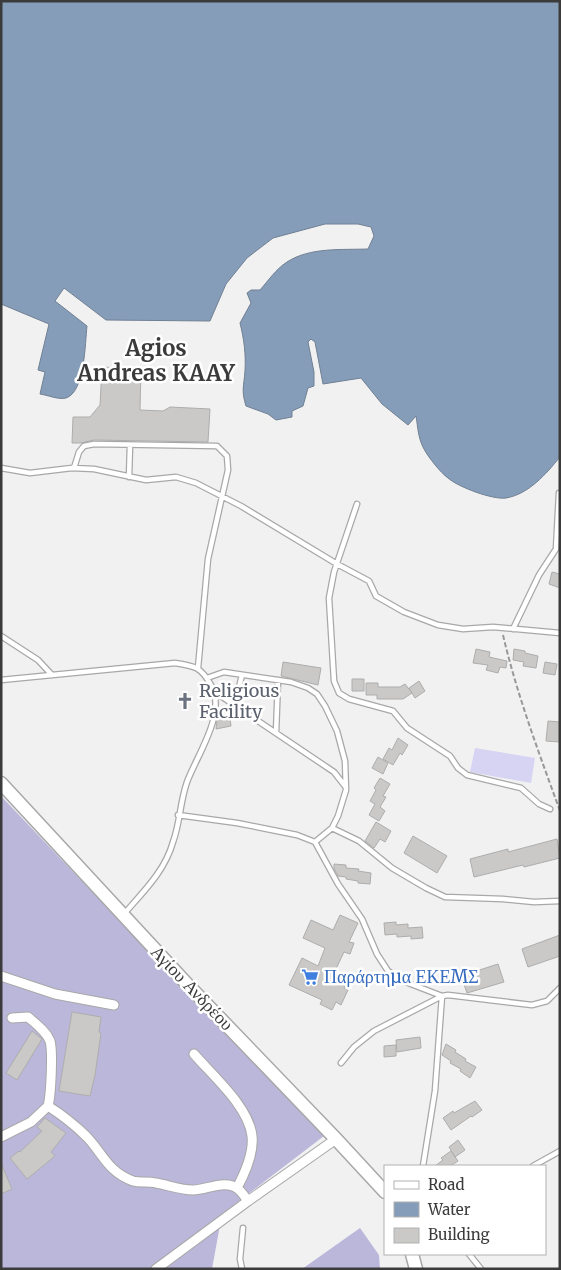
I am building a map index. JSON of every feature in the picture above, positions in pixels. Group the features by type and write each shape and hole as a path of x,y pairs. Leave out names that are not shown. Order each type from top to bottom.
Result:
{"main road":[{"name":"Αγίου Ανδρέου","path":"1,783 384,1191"},
{"path":"412,1255 416,1269"}],"street":[{"path":"1,976 55,994 114,1005"},
{"path":"1,1137 30,1122 48,1106 51,1093 50,1042 42,1028 28,1017 12,1018"},
{"path":"194,1054 241,1107 249,1125 252,1136 250,1154 244,1175 237,1188"},
{"path":"48,1106 70,1121 88,1138 104,1160 115,1172 122,1176 135,1181 155,1182 194,1190 216,1185 227,1185 237,1188 248,1200"},
{"path":"156,1269 248,1200 336,1139"}],"lane":[{"path":"74,468 79,452 84,446 94,444 217,446 227,456 228,470 208,559 198,668"},
{"path":"129,477 130,445"},
{"path":"1,468 30,473 74,468 94,469 146,480 176,477 222,496 369,581 376,596 404,612 438,625 463,629 502,628 560,633"},
{"path":"513,629 539,575 556,549 559,493"},
{"path":"357,504 337,564 329,598 334,681 339,693 348,698 393,711 407,728 450,756 458,768 466,774 521,788 539,804 550,809"},
{"path":"1,636 38,660 52,674"},
{"path":"1,680 174,663 198,668 207,678 215,692 216,706 212,728 187,783 178,815 174,842 166,862 123,915"},
{"path":"207,678 224,672 292,682 308,688 317,694 325,706 337,732 345,761 346,787 338,816 332,828 315,842"},
{"path":"230,702 239,687 242,675"},
{"path":"276,734 278,680"},
{"path":"215,692 334,772 346,787"},
{"path":"178,815 288,833 315,842 338,884 362,919 377,954 388,971 403,981 442,996"},
{"path":"332,828 359,841 392,868 426,888 446,897 534,902 560,901"},
{"path":"341,1063 354,1047 374,1031 442,996 448,994 532,1005 547,1001 560,988"},
{"path":"423,1165 434,1091 442,996"},
{"path":"535,1165 560,1150"},
{"path":"242,1269 240,1259 243,1228"},
{"path":"471,1255 482,1269"}],"path":[{"path":"502,628 513,673 533,738 560,811"}],"shaded area":[{"path":"475,748 535,758 531,783 470,772"},
{"path":"1,796 324,1136 222,1214 212,1269 1,1269"},
{"path":"360,1228 379,1255 380,1269 302,1269"}],"water":[{"path":"1,1 560,1 560,457 530,488 514,496 506,498 493,497 459,485 453,482 435,465 426,452 419,437 416,416 408,425 382,404 361,378 323,384 315,342 311,339 308,342 314,372 314,386 308,388 303,406 292,411 292,417 276,420 268,414 246,406 243,392 245,353 240,323 251,303 247,293 251,290 260,290 279,268 296,257 326,250 368,249 374,236 371,227 358,224 325,224 273,238 247,258 226,284 210,321 106,320 64,288 55,301 87,326 83,366 77,387 66,398 40,394 45,372 38,370 49,324 1,304"}],"building":[{"path":"102,367 141,369 140,410 163,411 170,407 210,409 208,442 94,440 72,443 73,417 90,417 100,405"},
{"path":"552,572 560,574 560,588 549,584"},
{"path":"476,649 490,652 489,657 507,661 506,668 500,667 498,673 486,670 488,665 473,663"},
{"path":"514,649 538,656 536,668 523,666 524,662 513,660"},
{"path":"283,662 321,668 318,685 281,676"},
{"path":"545,662 557,664 555,675 543,673"},
{"path":"352,679 364,679 364,691 352,691"},
{"path":"419,681 425,691 415,698 409,688"},
{"path":"366,683 378,683 378,687 400,687 405,684 412,693 403,699 377,699 377,695 366,695"},
{"path":"230,718 231,726 216,729 217,720"},
{"path":"548,721 560,722 560,742 546,741"},
{"path":"398,738 408,745 402,755 400,753 393,765 383,759 389,748 392,750"},
{"path":"378,757 388,763 383,774 372,768"},
{"path":"380,778 390,784 383,796 386,797 380,807 385,811 379,821 369,815 375,804 370,801 376,790 374,788"},
{"path":"376,822 391,831 385,842 380,839 374,848 365,841"},
{"path":"413,836 447,856 437,873 404,853"},
{"path":"557,839 560,858 474,877 470,859 508,849 508,852"},
{"path":"334,864 346,865 346,868 359,869 358,871 371,873 370,884 358,883 358,881 338,876"},
{"path":"340,915 358,923 349,942 354,943 350,954 344,952 334,973 348,980 344,988 348,990 341,1005 336,1002 332,1010 320,1004 322,1000 289,985 302,958 318,966 325,948 303,938 311,920 333,930"},
{"path":"396,922 396,925 408,924 408,928 422,927 423,938 411,939 411,936 397,937 397,934 385,935 384,923"},
{"path":"560,935 560,956 528,967 522,949"},
{"path":"498,964 504,982 467,993 461,976"},
{"path":"72,1012 101,1017 99,1032 101,1033 90,1096 59,1091"},
{"path":"32,1031 42,1039 17,1080 6,1073"},
{"path":"420,1037 421,1048 397,1052 396,1040"},
{"path":"446,1044 456,1050 455,1052 466,1059 465,1061 476,1067 470,1078 442,1055"},
{"path":"396,1045 396,1056 384,1057 384,1046"},
{"path":"475,1101 482,1110 451,1130 443,1118"},
{"path":"45,1118 66,1133 51,1152 55,1156 27,1179 10,1158 20,1152 42,1131 37,1127"},
{"path":"458,1140 465,1150 455,1157 449,1147"},
{"path":"451,1151 458,1161 452,1165 436,1165 443,1160 441,1158"},
{"path":"1,1163 12,1189 1,1194"}],"place":[{"name":"Religious Facility","path":"185,701"},
{"name":"Παράρτημα ΕΚΕΜΣ","path":"310,977"}],"district":[{"name":"Agios Andreas KAAY","path":"156,360"}]}
